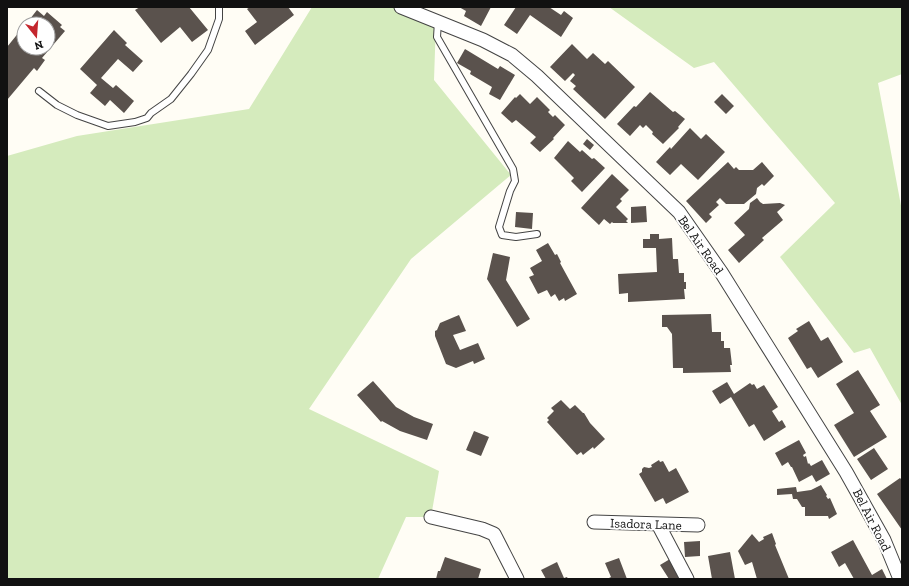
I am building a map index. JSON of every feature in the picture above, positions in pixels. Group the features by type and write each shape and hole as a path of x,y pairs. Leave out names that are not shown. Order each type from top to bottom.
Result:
{"street":[{"name":"Bel Air Road","path":"401,7 483,40 512,55 537,76 679,212 721,272 846,472 884,540 900,579"},
{"path":"431,517 482,529 494,534 517,579"},
{"name":"Isadora Lane","path":"594,522 698,525"},
{"path":"658,524 687,579"}],"lane":[{"path":"39,91 57,105 77,115 108,126 135,122 146,118 151,112 171,99 208,50 219,19 219,7"},
{"path":"438,22 437,37 513,169 515,181 510,191 499,227 502,235 516,238 537,234"}],"green space":[{"path":"312,7 401,7 436,21 434,80 511,175 411,259 309,409 439,471 431,517 406,517 378,579 7,579 7,156 77,136 249,109"},
{"path":"609,7 902,7 902,74 878,83 902,211 902,405 870,348 854,353 780,257 835,203 714,62 694,68"}],"building":[{"path":"140,7 189,7 208,30 192,42 180,27 161,43 135,10"},
{"path":"250,7 288,7 294,15 255,45 245,31 257,22 247,9"},
{"path":"459,7 491,7 481,26 464,16 466,11"},
{"path":"516,7 549,7 561,15 564,11 573,18 561,37 530,15 517,34 504,25"},
{"path":"37,10 44,16 32,16"},
{"path":"47,12 52,16 44,16"},
{"path":"56,20 62,25 60,27 65,31 56,42"},
{"path":"114,30 127,43 125,45 143,61 133,72 118,59 101,78 113,88 116,85 134,101 124,113 110,100 105,106 90,93 97,85 80,69"},
{"path":"16,36 16,56 44,56 42,58 45,60 37,71 34,68 7,100 7,47"},
{"path":"572,44 587,59 593,53 605,64 608,61 635,87 605,119 573,89 576,86 570,81 575,75 573,73 565,81 550,67"},
{"path":"465,49 498,69 500,66 515,75 500,100 489,94 492,87 470,74 471,71 457,63"},
{"path":"650,92 673,112 675,111 685,119 678,127 679,128 663,144 652,134 653,132 646,125 643,128 640,125 630,136 617,124"},
{"path":"520,94 530,104 537,97 550,110 548,112 553,117 555,115 565,125 553,138 554,139 540,152 530,143 536,137 516,120 512,123 501,113 515,97 516,98"},
{"path":"722,94 734,106 726,114 714,102"},
{"path":"690,128 701,139 706,134 725,152 698,180 681,164 670,175 656,162 670,147 671,149"},
{"path":"587,139 594,145 590,150 583,144"},
{"path":"568,141 580,152 582,150 605,168 582,192 571,181 574,178 554,158"},
{"path":"728,162 734,169 736,167 739,170 753,170 762,162 774,176 764,186 762,184 757,188 756,194 744,204 726,204 720,198 716,202 719,205 709,214 712,217 706,223 686,201"},
{"path":"612,174 629,190 620,199 622,201 616,207 628,219 626,221 628,223 612,222 610,224 604,219 599,225 581,208"},
{"path":"757,198 763,204 780,203 785,205 777,212 783,220 762,238 764,240 739,263 728,250 745,235 734,223 749,209 750,203"},
{"path":"646,206 647,222 631,223 631,207"},
{"path":"516,212 533,213 532,229 515,227"},
{"path":"650,234 659,234 659,239 672,238 673,259 678,259 679,273 684,273 684,282 686,282 686,289 684,289 685,299 628,302 628,293 619,294 618,274 657,272 656,248 643,248 643,239 650,239"},
{"path":"548,243 555,255 557,254 561,262 560,263 577,294 565,301 564,298 559,301 555,294 551,297 547,290 538,294 529,277 534,275 530,268 542,261 536,250"},
{"path":"493,253 510,257 506,280 530,319 517,327 487,279"},
{"path":"711,314 712,332 721,332 721,341 724,341 724,348 730,348 732,365 730,365 731,372 683,373 683,368 673,368 672,334 667,327 662,327 662,315"},
{"path":"459,315 466,331 453,335 460,350 478,343 485,359 474,364 473,361 456,368 446,364 435,336 435,331 440,323"},
{"path":"809,321 821,341 828,337 843,362 818,378 811,367 807,369 788,338 798,331 796,329"},
{"path":"858,370 880,405 870,411 887,437 854,457 834,425 854,413 836,384"},
{"path":"373,381 396,407 414,417 433,424 427,440 400,431 382,421 381,422 357,395"},
{"path":"727,382 734,394 750,383 752,385 754,384 757,389 764,385 778,407 772,411 779,422 782,420 786,427 764,441 754,424 749,427 731,397 720,404 712,391"},
{"path":"561,400 570,409 575,405 584,413 590,423 605,439 594,449 593,447 583,455 581,452 577,455 547,422 549,420 547,418 554,411 551,408"},
{"path":"474,431 489,437 481,456 466,450"},
{"path":"799,440 806,453 803,455 804,457 806,456 808,464 809,463 811,466 822,460 830,474 816,482 812,475 799,482 788,462 782,466 775,453"},
{"path":"874,448 888,469 871,480 857,459"},
{"path":"659,460 660,462 663,461 669,472 676,468 689,492 666,504 663,498 655,502 639,474 642,472 644,467 652,467 651,465"},
{"path":"900,478 902,480 902,530 877,494"},
{"path":"821,485 828,499 830,498 837,514 829,519 828,516 805,516 805,507 802,507 797,499 793,499 792,494 777,495 777,489 796,487 797,492 811,490"},
{"path":"772,533 776,544 775,545 789,579 757,579 752,562 745,565 738,551 752,534 759,542 764,539 763,537"},
{"path":"853,540 872,575 882,569 887,579 854,579 845,563 839,567 831,552"},
{"path":"700,541 700,556 685,557 684,542"},
{"path":"730,552 735,579 712,579 708,556"},
{"path":"445,557 481,569 478,579 436,579"},
{"path":"619,558 627,579 607,579 611,577 605,563"},
{"path":"670,559 683,579 669,579 660,565"},
{"path":"557,562 564,578 567,577 568,579 546,579 541,570"}]}
